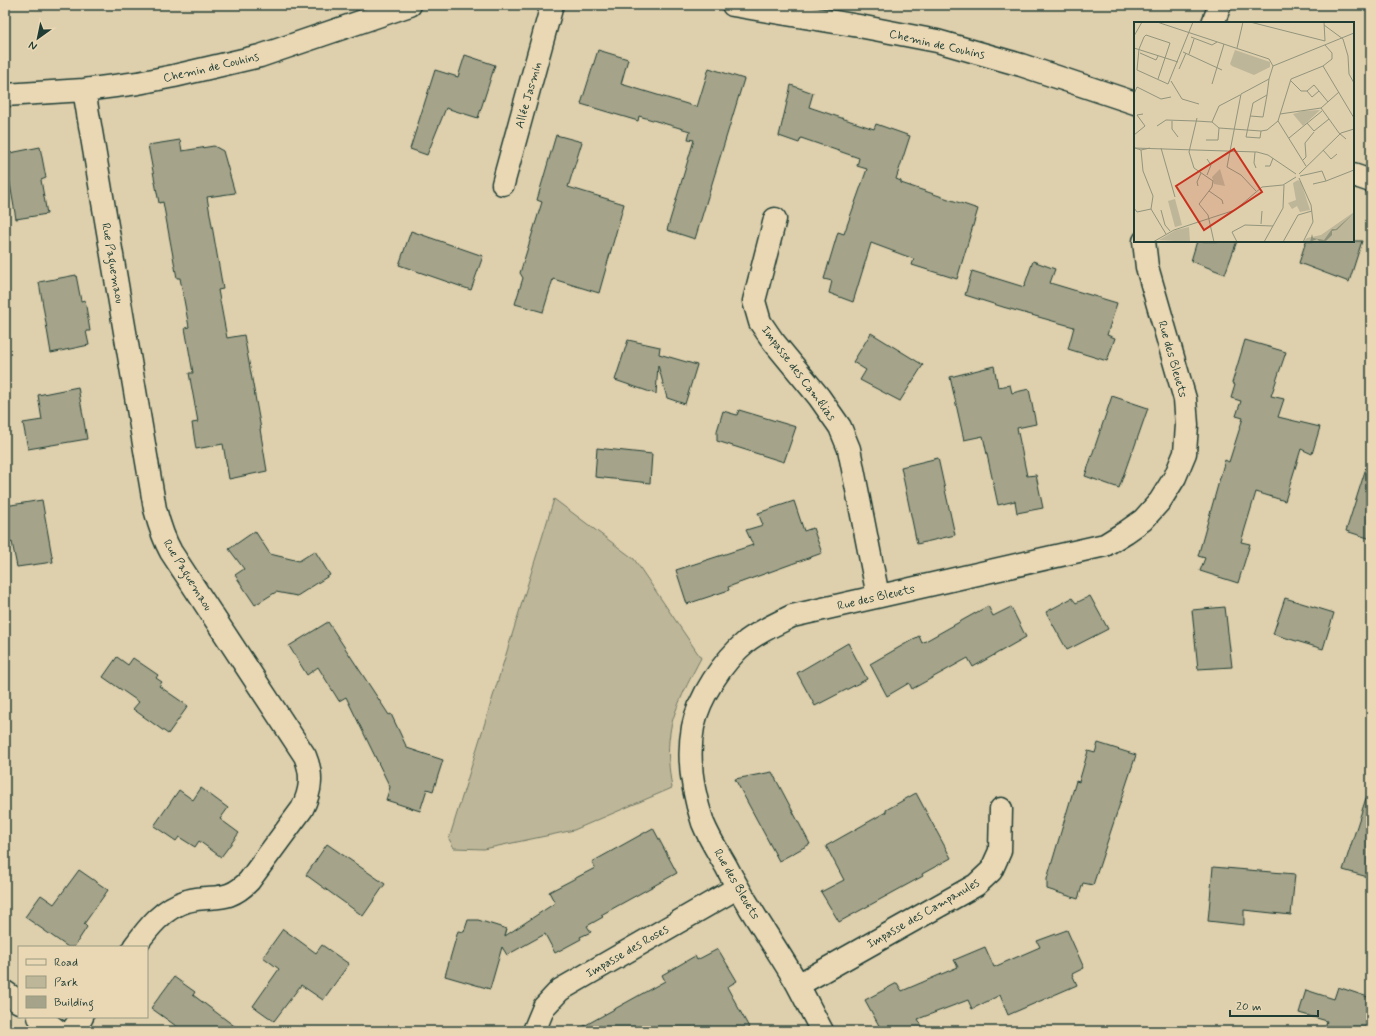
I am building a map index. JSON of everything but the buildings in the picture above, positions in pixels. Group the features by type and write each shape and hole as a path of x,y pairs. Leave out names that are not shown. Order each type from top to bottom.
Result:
{"street":[{"name":"Chemin de Couhins","path":"5,95 84,90 160,79 260,56 410,5"},
{"name":"Allée Jasmin","path":"503,184 552,5"},
{"name":"Chemin de Couhins","path":"733,5 859,26 937,41 1021,65 1134,103"},
{"path":"1213,22 1220,5"},
{"name":"Rue Paguemaou","path":"84,90 155,509 159,525 171,552 305,756 309,766 310,777 308,798 302,809 249,881 242,888 226,897 202,898 185,902 170,909 156,920 135,946"},
{"path":"1354,175 1371,181"},
{"name":"Impasse des Camélias","path":"775,219 754,301 760,322 773,341 820,397 840,427 849,449 878,596"},
{"name":"Rue des Bleuets","path":"822,1031 798,985 737,888 704,824 694,791 691,756 693,727 702,703 714,678 728,659 747,641 767,628 792,616 1105,545 1143,520 1160,501 1175,477 1185,452 1186,425 1184,399 1147,267 1144,242"},
{"name":"Impasse des Campanules","path":"798,985 976,885 991,871 1000,851 1001,809"},
{"name":"Impasse des Roses","path":"534,1031 544,1007 560,990 737,888"},
{"path":"5,992 18,1001"},
{"path":"40,1018 58,1031"},
{"path":"72,1031 81,1018"}],"green space":[{"path":"554,499 634,559 701,658 682,695 671,725 669,740 669,767 672,788 574,830 484,849 454,848 449,839"}]}
